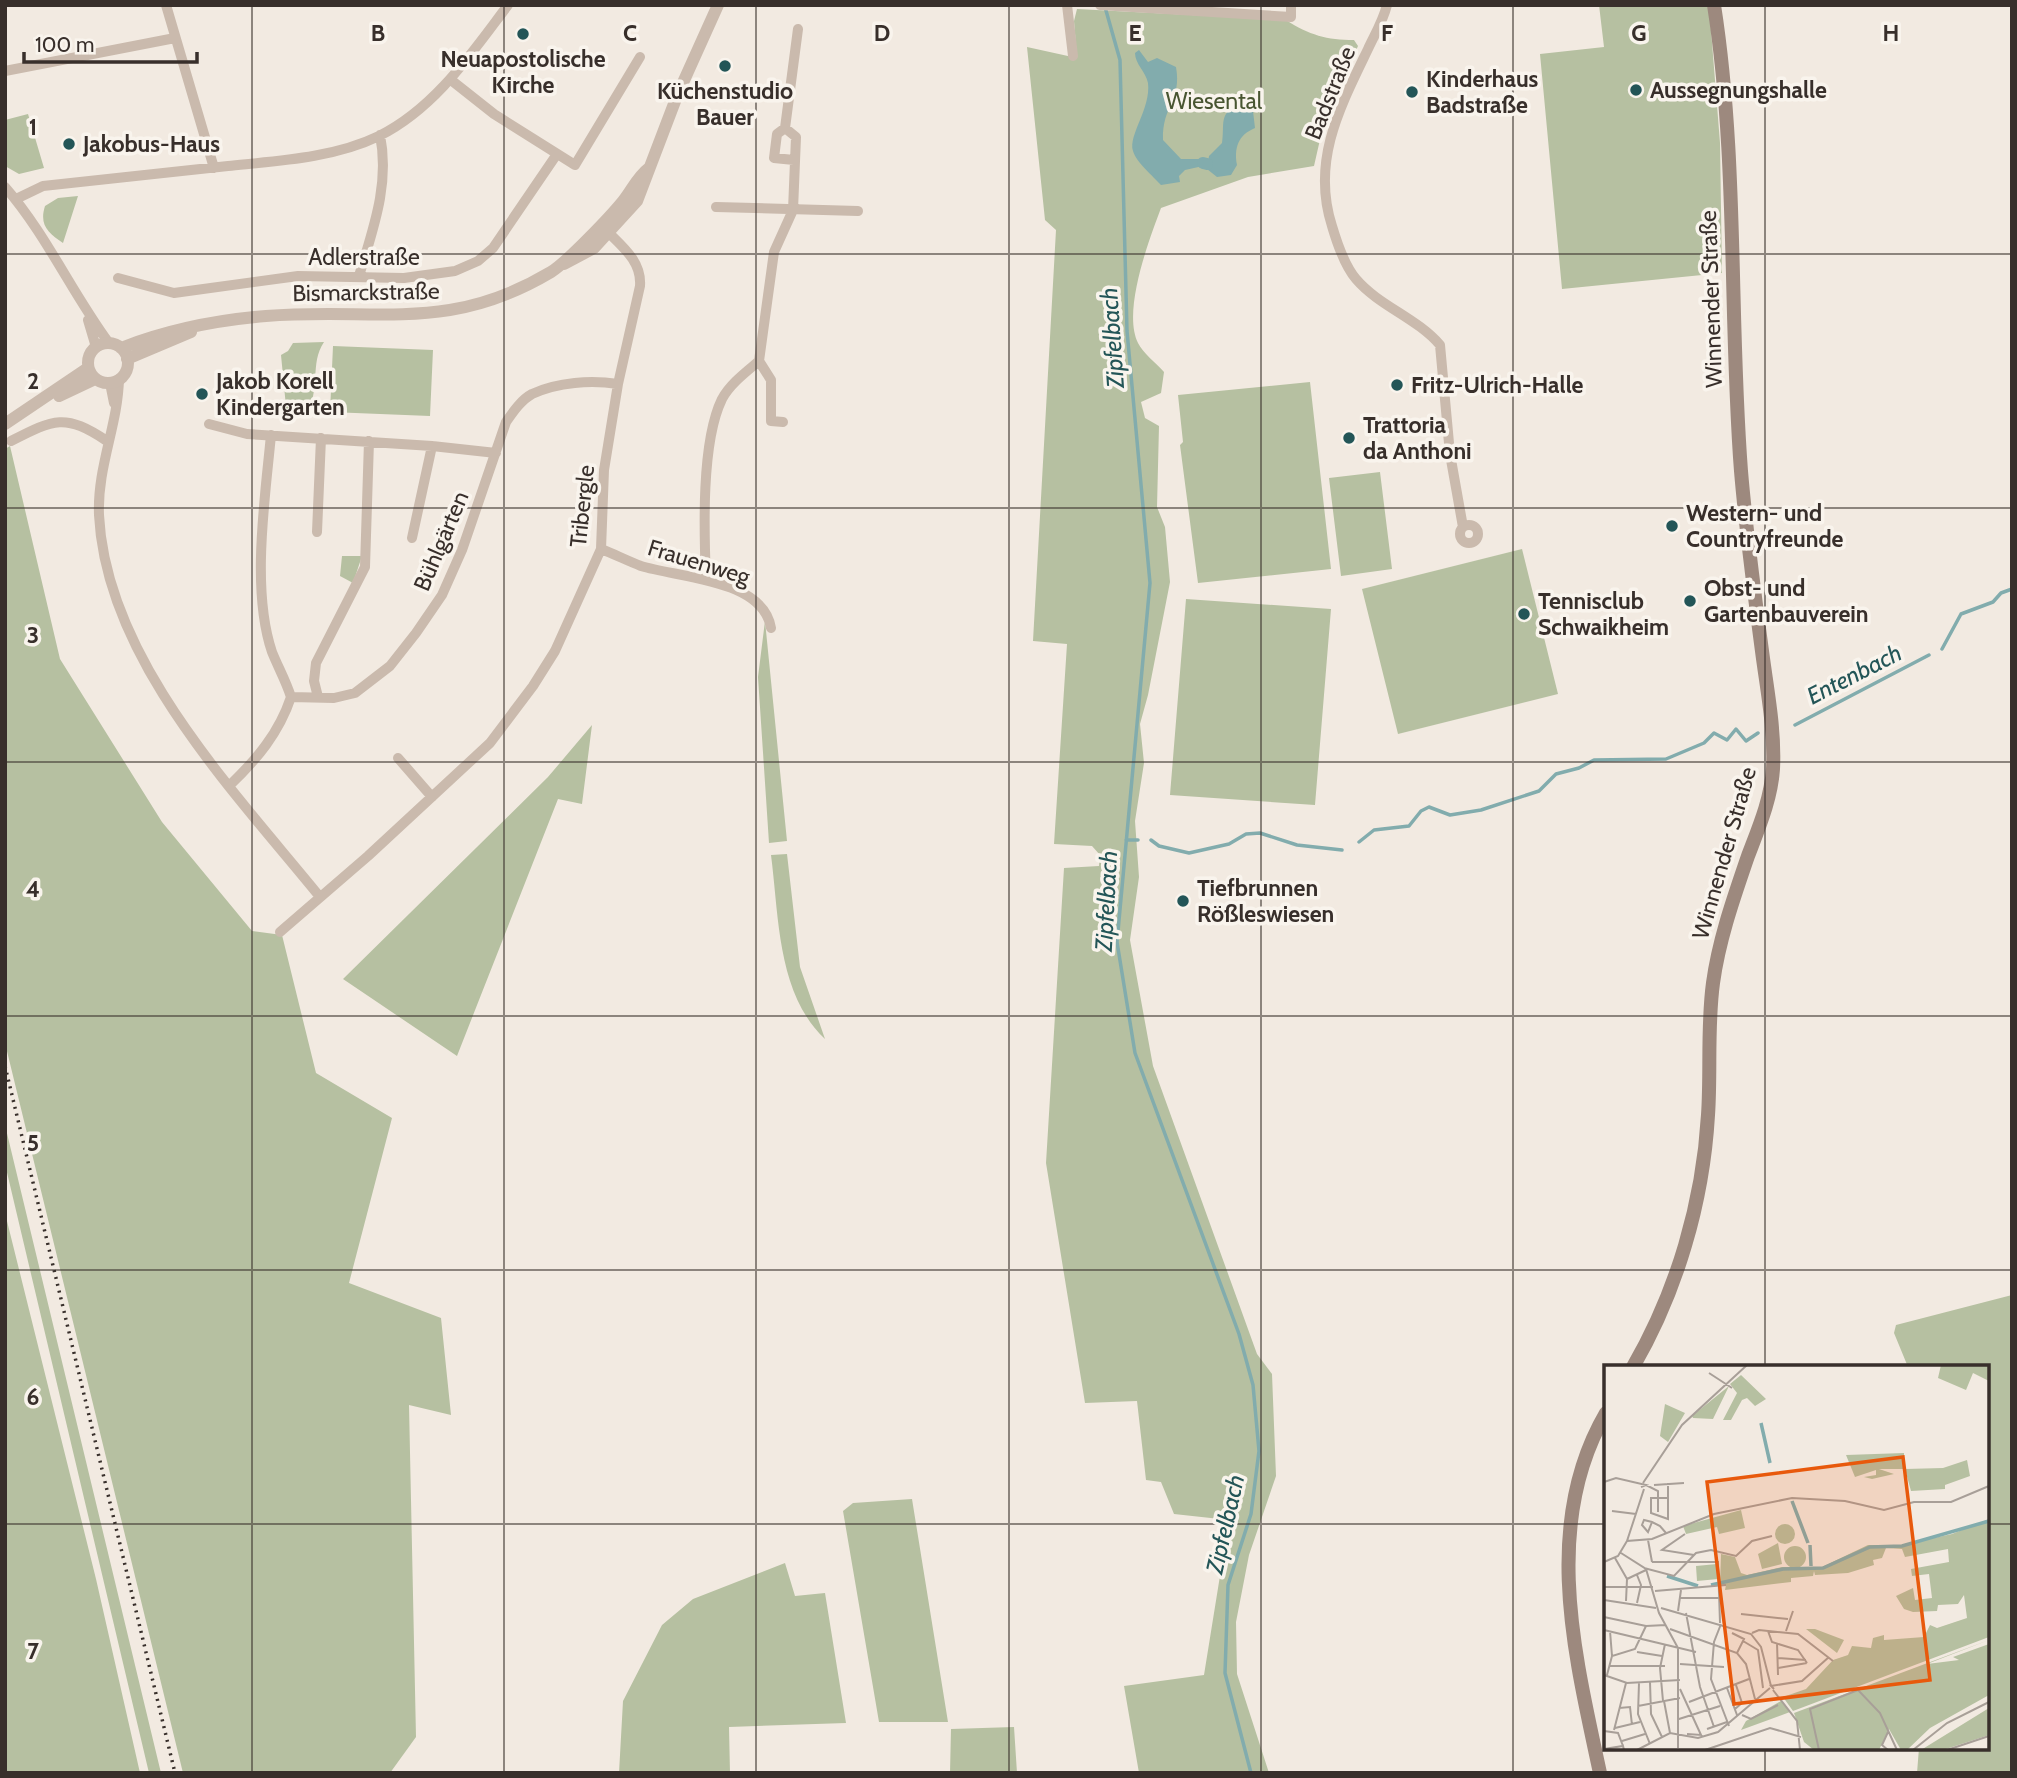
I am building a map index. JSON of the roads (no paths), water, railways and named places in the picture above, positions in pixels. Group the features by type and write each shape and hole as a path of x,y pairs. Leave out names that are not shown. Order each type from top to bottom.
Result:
{"main road":[{"name":"Winnender Straße","path":"1634,1365 1672,1281 1693,1213 1708,1117 1710,1015 1717,958 1733,899 1765,810 1773,771 1773,733 1744,503 1731,283 1731,188 1724,77 1714,5"},
{"path":"1600,1773 1573,1631 1568,1551 1581,1469 1604,1417"}],"street":[{"path":"166,5 214,168"},
{"path":"16,199 43,186 214,168 333,151 380,135 413,114 451,80 508,5"},
{"name":"Bismarckstraße","path":"113,349 172,331 267,316 427,315 453,311 503,298 594,248 649,168 691,61 718,5"},
{"path":"1067,5 1073,56"},
{"path":"1100,5 1290,18 1291,5"},
{"name":"Badstraße","path":"1388,5 1333,124 1325,164 1326,207 1337,243 1355,278 1382,302 1432,335 1440,345 1450,454 1463,527"},
{"path":"794,160 774,158 777,134 785,128 798,29"},
{"path":"6,74 175,37"},
{"path":"451,80 494,114 575,165 640,57"},
{"path":"783,422 771,421 771,380 759,361 774,252 793,210 796,133 785,128"},
{"path":"359,276 382,191 384,169 380,135"},
{"name":"Adlerstraße","path":"118,278 174,293 267,279 433,276 455,271 478,261 506,234 556,154"},
{"path":"5,187 16,199 85,313 113,349 125,372 115,381 116,410 100,478 99,514 111,582 158,688 201,751 320,897"},
{"path":"716,207 858,211"},
{"name":"Tribergle","path":"279,932 490,743 533,686 555,651 601,549 604,470 618,383 637,309 641,274 636,263 605,229"},
{"path":"92,373 90,354 113,349"},
{"path":"706,580 710,436 722,398 739,378 759,361"},
{"path":"5,424 92,373 115,381"},
{"name":"Bühlgärten","path":"291,697 355,693 390,666 416,633 442,595 462,550 506,422 518,406 532,394 589,380 618,383"},
{"path":"11,442 56,421 73,421 107,441"},
{"path":"209,424 234,432 496,453"},
{"path":"230,785 258,759 284,719 291,697 272,651 263,598 264,521 271,435"},
{"path":"317,532 321,438"},
{"path":"318,697 314,681 316,663 365,567 369,441"},
{"path":"412,538 432,446"},
{"name":"Frauenweg","path":"601,549 640,565 706,580 747,594 769,617 771,628"},
{"path":"398,758 432,797"}],"water":[{"path":"1139,50 1148,62 1157,58 1176,67 1176,88 1165,119 1163,140 1181,159 1204,159 1203,166 1185,170 1179,176 1180,182 1161,185 1133,151 1134,137 1148,93 1147,79 1135,57"},
{"path":"1239,105 1253,111 1255,128 1245,134 1238,143 1237,165 1231,175 1217,177 1207,169 1209,156 1222,143 1225,116"}],"waterway":[{"name":"Zipfelbach","path":"1105,7 1120,60 1127,331 1150,583 1117,942 1135,1053 1239,1334 1253,1385 1259,1451 1251,1514 1228,1585 1225,1673 1251,1773"},
{"path":"1203,163 1207,164"},
{"name":"Entenbach","path":"1942,649 1961,614 1993,602 2001,593 2012,589"},
{"name":"Entenbach","path":"1795,725 1929,655"},
{"name":"Entenbach","path":"1359,842 1374,830 1409,826 1421,811 1429,807 1450,815 1481,810 1539,791 1556,774 1579,768 1594,760 1666,759 1704,743 1714,733 1727,740 1736,729 1746,741 1758,733"},
{"name":"Entenbach","path":"1151,840 1159,846 1189,853 1229,844 1246,834 1260,833 1297,845 1342,850"},
{"name":"Entenbach","path":"1126,840 1138,840"}],"railway":[{"path":"5,1066 175,1773"}],"place":[{"name":"Neuapostolische Kirche","path":"523,34"},
{"name":"Küchenstudio Bauer","path":"725,66"},
{"name":"Aussegnungshalle","path":"1636,90"},
{"name":"Kinderhaus Badstraße","path":"1412,92"},
{"name":"Jakobus-Haus","path":"69,144"},
{"name":"Fritz-Ulrich-Halle","path":"1397,385"},
{"name":"Jakob Korell Kindergarten","path":"202,394"},
{"name":"Trattoria da Anthoni","path":"1349,438"},
{"name":"Western- und Countryfreunde","path":"1672,526"},
{"name":"Obst- und Gartenbauverein","path":"1690,601"},
{"name":"Tennisclub Schwaikheim","path":"1524,614"},
{"name":"Tiefbrunnen Rößleswiesen","path":"1183,901"}],"park label":[{"name":"Wiesental","path":"1214,101"}]}
